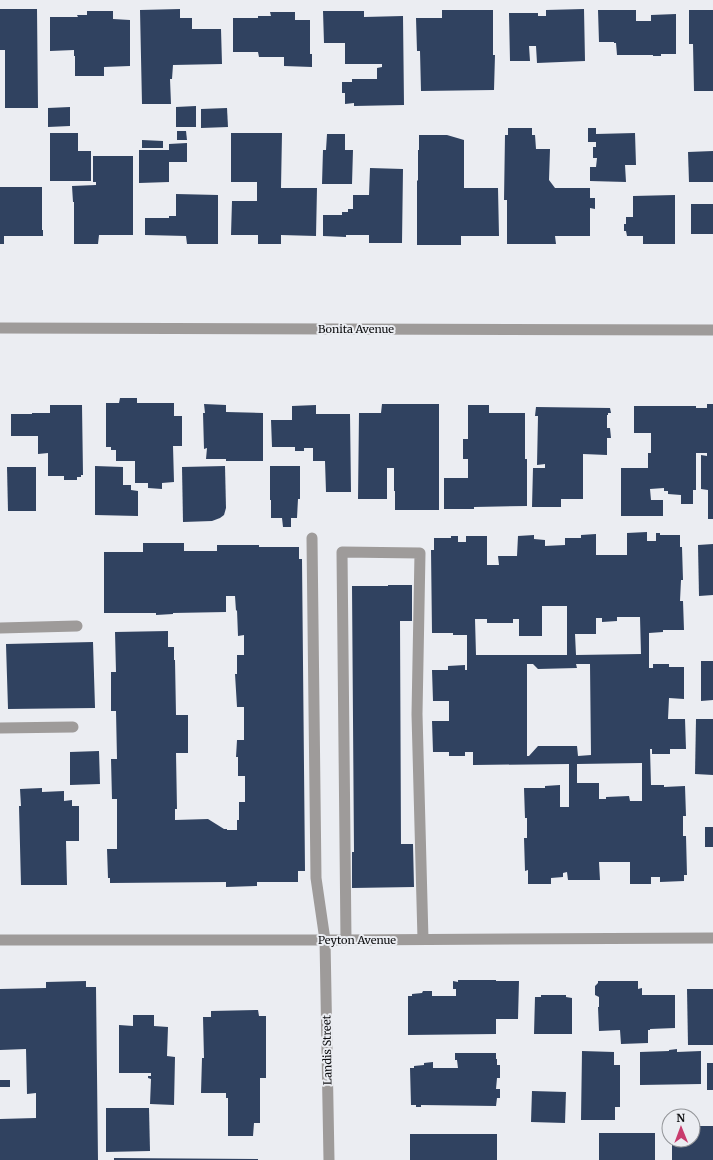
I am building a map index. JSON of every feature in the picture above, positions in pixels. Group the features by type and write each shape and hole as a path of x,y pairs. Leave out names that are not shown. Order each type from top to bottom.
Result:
{"street":[{"name":"Bonita Avenue","path":"0,328 713,330"},
{"name":"Landis Street","path":"312,538 316,878 325,940 329,1160"},
{"path":"346,940 342,552 420,553 417,714 423,939"},
{"path":"0,628 77,626"},
{"path":"0,728 73,727"},
{"name":"Peyton Avenue","path":"0,940 713,938"}],"building":[{"path":"0,9 37,9 38,108 5,108 5,50 0,50"},
{"path":"180,9 180,18 192,18 192,29 221,29 222,64 173,65 172,79 170,79 171,104 142,104 140,10"},
{"path":"584,9 585,61 537,63 536,46 529,46 530,61 510,61 509,13 538,13 538,16 546,16 546,10"},
{"path":"442,10 493,10 493,55 495,55 494,90 421,91 420,51 417,51 416,18 442,18"},
{"path":"598,10 636,10 636,21 651,21 651,15 676,14 676,54 661,54 661,56 617,55 616,43 599,42"},
{"path":"689,10 713,10 713,91 694,91 693,44 689,44"},
{"path":"87,11 113,11 113,19 130,20 130,66 104,67 104,76 75,76 74,50 50,51 50,17 78,17 77,15 87,15"},
{"path":"323,11 364,11 364,17 403,16 404,105 354,106 354,103 345,104 345,93 342,93 342,82 352,82 352,79 377,79 377,68 382,67 382,64 345,64 345,43 324,43"},
{"path":"270,12 295,12 295,20 310,20 310,54 312,54 312,67 284,66 284,57 259,57 258,52 233,52 233,18 258,18 258,16 271,16"},
{"path":"196,106 196,127 176,127 176,107"},
{"path":"70,107 70,126 48,127 48,108"},
{"path":"227,108 228,127 201,128 201,109"},
{"path":"508,128 532,128 532,135 535,135 536,149 550,149 549,180 555,188 590,188 590,198 595,198 595,209 590,208 590,236 555,236 556,244 507,244 507,200 504,200 505,135 508,135"},
{"path":"588,128 596,128 596,134 635,133 636,165 625,165 626,182 590,181 590,167 596,167 597,158 593,158 593,147 596,147 596,142 588,142"},
{"path":"177,131 186,131 187,140 177,140"},
{"path":"50,133 78,133 78,151 91,151 91,181 50,181"},
{"path":"231,133 282,133 281,188 317,188 316,236 281,235 281,244 258,244 258,235 231,235 232,201 257,201 257,182 231,182"},
{"path":"327,134 345,134 345,150 353,150 352,184 322,184 323,150 326,150"},
{"path":"419,135 447,135 464,140 464,188 498,188 499,236 461,236 461,245 417,245"},
{"path":"142,140 163,141 163,148 142,148"},
{"path":"187,143 187,162 169,162 169,182 139,183 139,150 169,150 169,144"},
{"path":"713,151 713,182 689,182 688,152"},
{"path":"93,156 133,156 133,235 99,235 98,244 74,244 74,202 72,186 96,185 96,182 93,182"},
{"path":"370,168 403,169 402,243 369,243 369,235 346,235 346,237 323,236 323,215 342,215 342,212 348,212 348,209 353,209 353,195 369,195"},
{"path":"0,187 42,187 43,236 4,236 4,244 0,244"},
{"path":"176,194 218,195 218,244 187,244 186,236 145,235 145,218 169,218 169,216 176,216"},
{"path":"675,195 675,244 643,244 643,236 627,236 626,231 624,231 624,224 626,224 626,217 633,217 633,196"},
{"path":"691,204 713,204 713,234 691,234"},
{"path":"120,398 137,398 137,403 174,403 174,416 182,416 182,446 173,446 174,482 162,483 162,489 148,488 148,483 135,483 135,461 116,461 116,450 111,450 111,447 106,447 106,403 119,403"},
{"path":"204,404 226,405 226,412 263,413 263,461 226,461 226,459 206,459 207,448 204,449"},
{"path":"382,404 439,404 439,510 395,510 394,468 387,468 387,499 358,499 359,413 381,413"},
{"path":"707,404 713,404 713,519 708,519 708,490 701,489 701,455 707,456 707,453 696,453 696,490 693,490 693,504 681,504 681,495 668,494 668,491 664,491 664,488 650,489 651,500 663,500 663,516 621,516 621,468 648,468 648,453 651,453 651,433 634,433 634,406 696,406 696,408 707,408"},
{"path":"50,405 82,405 83,475 81,475 81,477 77,477 77,480 64,480 64,476 48,476 48,453 38,454 38,436 11,436 11,414 50,413"},
{"path":"316,405 316,414 350,414 351,492 326,492 325,461 313,461 313,448 304,448 304,451 295,451 295,447 272,447 271,420 292,420 292,406"},
{"path":"468,405 489,405 489,413 525,413 527,506 444,509 444,478 468,478 468,459 463,459 463,439 468,439"},
{"path":"536,407 610,408 611,413 608,413 607,415 607,428 610,428 611,438 607,438 607,455 583,454 583,499 561,499 561,507 532,507 533,468 545,468 545,464 537,465 538,416 535,416"},
{"path":"95,466 123,467 123,485 131,485 131,490 138,491 138,516 95,515"},
{"path":"225,466 226,508 224,515 212,521 183,522 182,467"},
{"path":"270,466 300,466 300,499 298,499 297,518 291,518 291,527 283,527 282,518 271,518"},
{"path":"7,467 36,467 36,511 8,511"},
{"path":"647,532 647,541 656,541 656,533 660,533 660,535 680,535 683,580 681,580 680,601 683,601 684,630 663,630 663,632 649,633 649,668 653,668 653,664 669,664 669,667 684,667 684,699 669,698 668,719 685,719 686,749 670,749 670,754 652,754 652,749 650,749 651,785 664,785 664,787 685,786 686,816 683,816 683,836 686,836 687,875 684,875 684,881 660,882 660,877 651,877 651,884 630,884 630,862 599,862 600,880 568,880 567,872 563,873 563,877 551,878 551,884 528,884 528,870 525,871 524,838 527,838 527,818 525,818 524,788 545,788 545,786 560,785 560,807 569,807 569,764 473,765 473,752 465,752 465,756 449,756 449,752 433,752 432,721 449,721 449,701 433,701 432,670 448,670 448,666 465,665 465,670 467,670 467,635 432,633 431,550 434,550 434,538 451,538 451,536 458,536 458,542 466,542 466,536 487,536 487,565 499,565 498,556 517,556 518,536 534,535 534,539 545,540 545,546 565,545 565,538 581,538 581,535 596,534 596,555 627,555 627,533","holes":["542,606 567,606 567,655 476,655 475,619 487,619 487,623 513,623 513,619 519,619 519,636 542,636","617,617 640,617 641,654 576,655 575,634 596,634 596,618 602,618 602,622 617,621","527,664 533,664 538,669 577,668 576,664 590,664 591,755 578,756 577,746 538,746 529,756 527,756","642,763 642,801 630,801 629,796 606,797 606,799 599,799 599,783 577,783 577,764"]},
{"path":"143,543 184,543 184,551 217,551 217,545 299,547 299,559 302,559 305,871 298,871 298,882 257,882 257,886 226,887 226,882 110,883 110,878 108,878 107,849 117,849 117,799 112,799 111,759 117,759 116,711 111,711 111,672 116,672 115,632 168,631 168,647 174,647 176,715 188,715 188,753 176,753 177,809 175,809 175,820 208,819 224,829 237,830 237,820 239,820 239,802 245,802 245,776 238,776 238,757 236,757 237,740 244,740 244,707 237,707 235,674 237,674 237,655 244,655 244,635 238,636 235,596 226,596 226,612 173,613 156,615 156,613 104,613 104,552 143,552"},
{"path":"713,544 713,595 699,596 698,545"},
{"path":"412,585 412,621 400,621 401,844 413,844 414,887 352,888 352,852 354,852 352,586"},
{"path":"93,642 95,708 8,709 6,644"},
{"path":"701,661 713,661 713,700 701,701"},
{"path":"696,719 713,719 713,775 695,774"},
{"path":"99,751 100,784 70,785 70,752"},
{"path":"42,788 42,792 64,791 64,801 72,800 72,806 79,806 79,841 66,841 67,885 21,885 20,789"},
{"path":"705,827 713,827 713,847 705,847"},
{"path":"458,980 519,981 518,1019 496,1019 496,1034 408,1035 408,996 422,993 423,991 432,991 432,996 456,996 456,989 453,989 453,981 458,982"},
{"path":"86,981 86,987 96,987 98,1160 0,1160 0,1119 36,1118 36,1093 27,1094 26,1049 0,1050 0,989 46,988 46,982"},
{"path":"598,981 638,981 638,989 642,988 642,995 675,995 675,1028 648,1030 648,1043 621,1044 620,1030 599,1031 599,997 595,995 595,986"},
{"path":"687,989 713,989 713,1045 688,1045"},
{"path":"541,995 566,995 566,997 572,998 572,1034 534,1034 535,997 541,997"},
{"path":"258,1010 259,1016 266,1016 266,1078 260,1078 260,1123 254,1123 253,1136 228,1136 228,1098 226,1098 226,1093 201,1093 202,1058 204,1058 203,1017 211,1017 211,1011"},
{"path":"133,1015 154,1015 154,1026 168,1027 167,1056 175,1057 174,1105 150,1104 151,1079 148,1078 148,1076 151,1076 151,1073 119,1073 119,1025 133,1026"},
{"path":"677,1049 677,1052 701,1051 701,1084 640,1085 640,1052 669,1051"},
{"path":"582,1051 614,1052 614,1065 620,1065 620,1107 615,1107 615,1120 581,1120"},
{"path":"455,1053 496,1053 497,1065 500,1065 500,1078 497,1078 496,1089 500,1089 500,1098 497,1098 496,1106 421,1105 421,1107 416,1107 416,1105 411,1105 410,1068 424,1065 424,1063 433,1062 433,1068 458,1068 457,1060 455,1060"},
{"path":"707,1063 713,1063 713,1090 707,1090"},
{"path":"0,1080 10,1080 10,1087 0,1087"},
{"path":"532,1091 566,1092 565,1123 531,1122"},
{"path":"106,1108 149,1108 150,1151 106,1152"},
{"path":"701,1126 713,1126 713,1160 672,1160 672,1148 701,1148"},
{"path":"599,1133 655,1133 655,1160 599,1160"},
{"path":"410,1134 497,1134 497,1160 410,1160"},
{"path":"114,1158 258,1159 258,1160 114,1160"}]}
